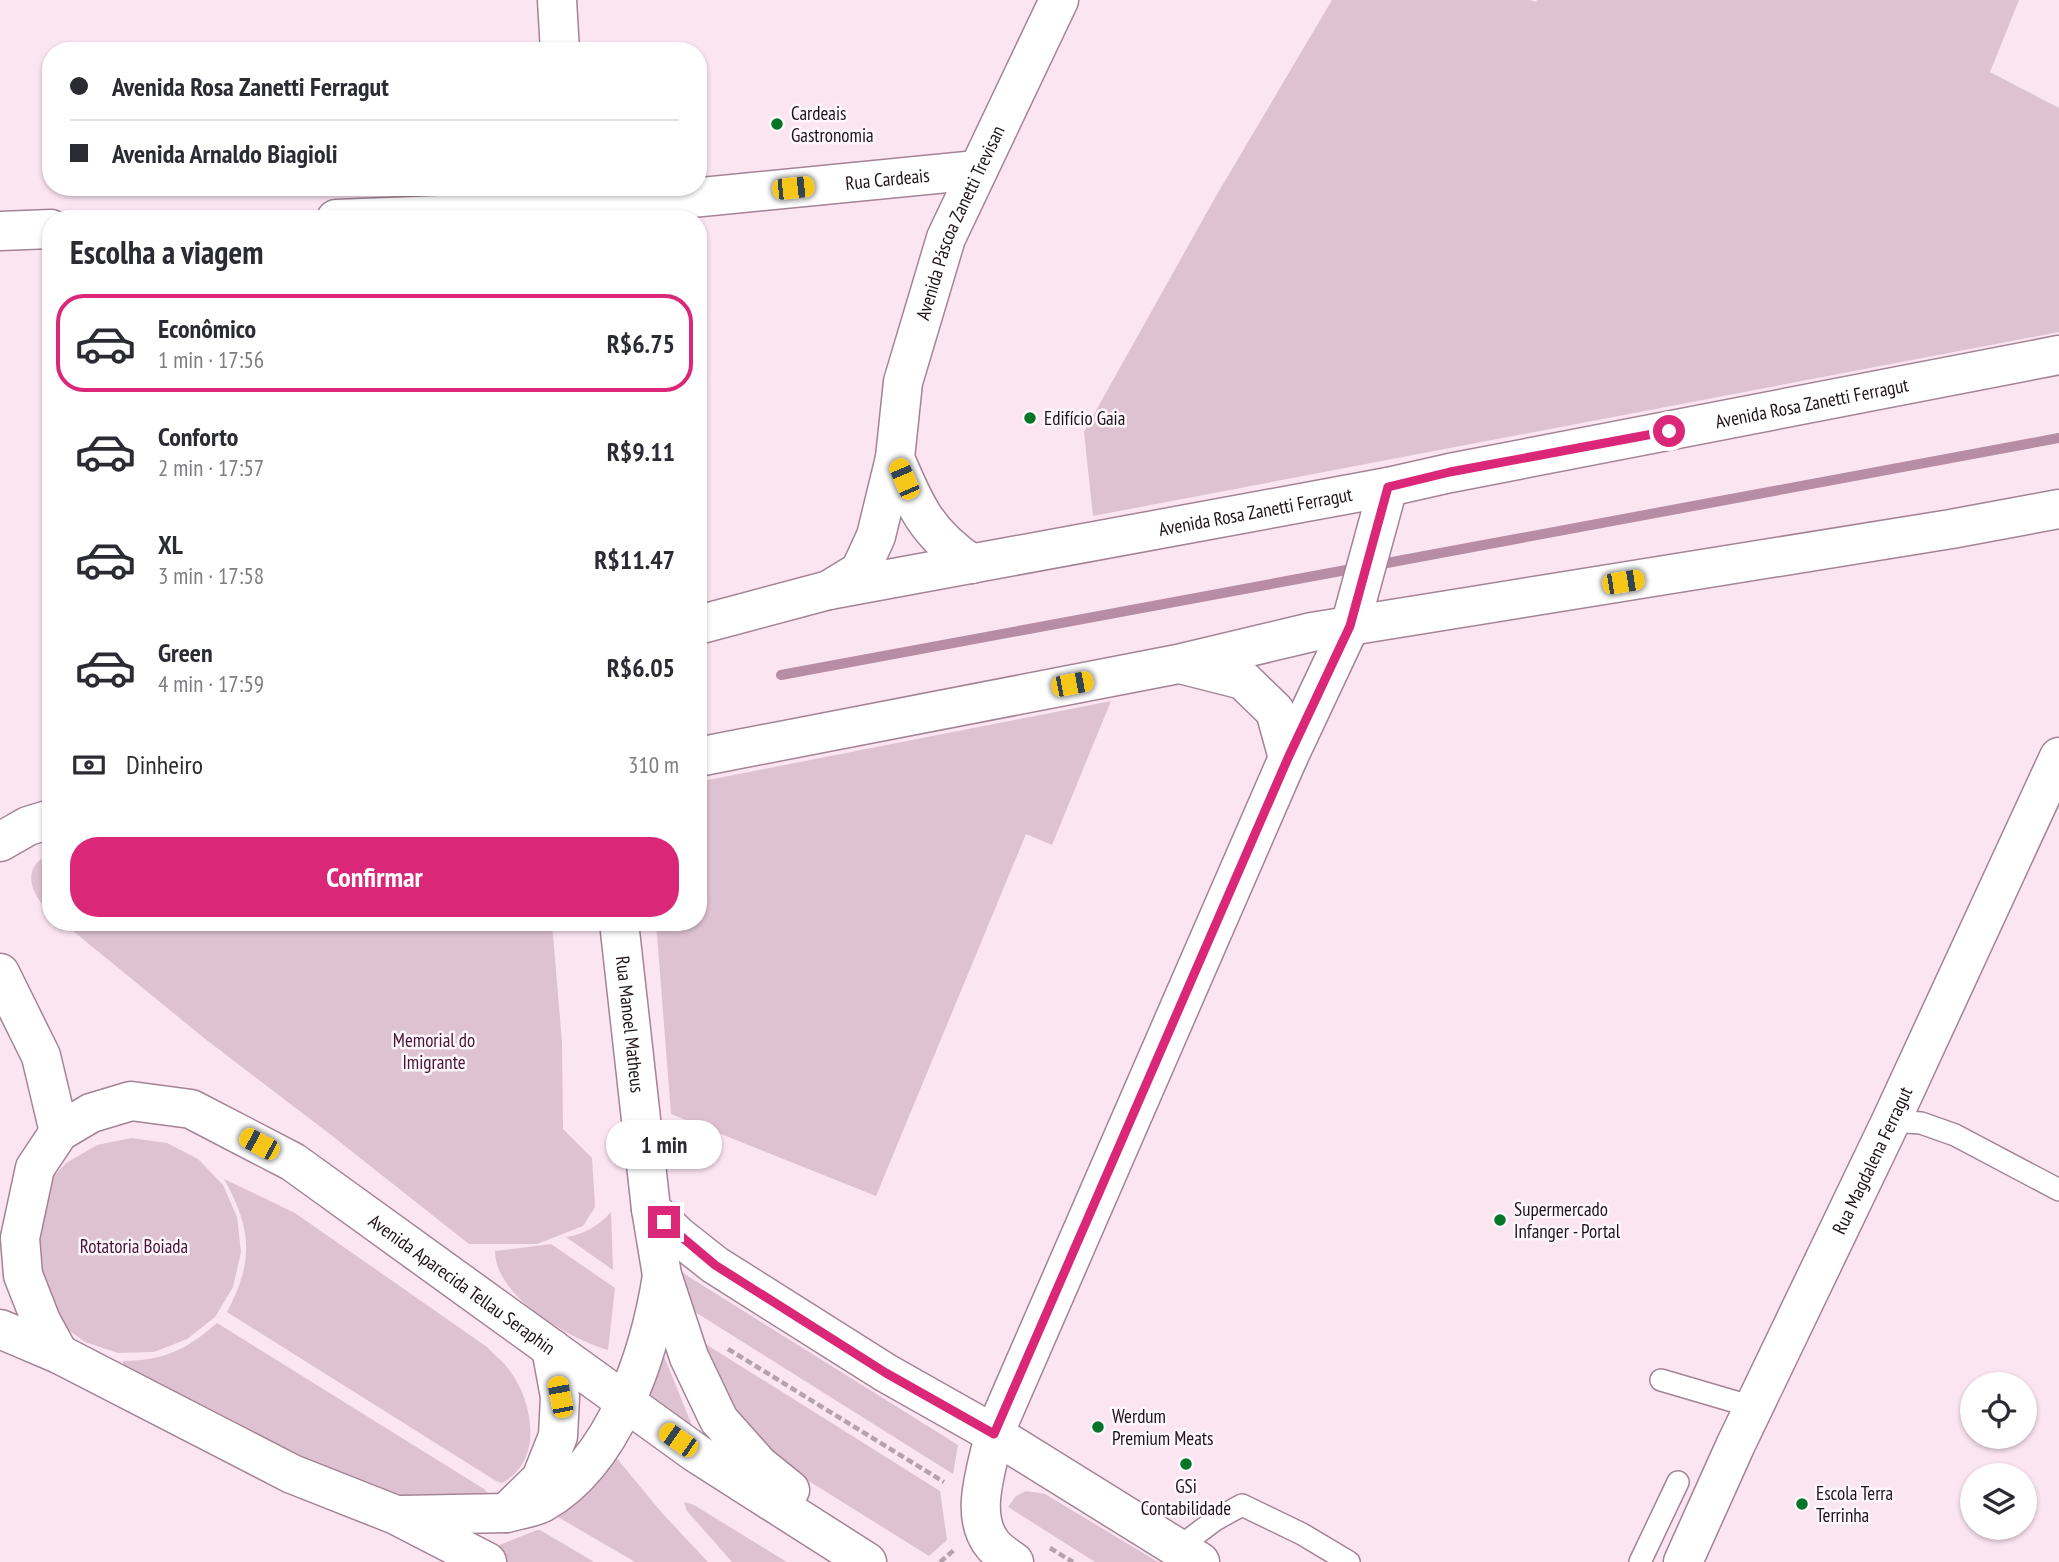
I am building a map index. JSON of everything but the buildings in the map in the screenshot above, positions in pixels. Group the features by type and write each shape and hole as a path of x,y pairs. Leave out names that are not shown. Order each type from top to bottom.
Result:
{"main road":[{"path":"556,0 559,42"},
{"name":"Avenida Páscoa Zanetti Trevisan","path":"830,590 860,571 876,536 895,458 903,382 946,238 1059,0"},
{"name":"Rua Cardeais","path":"707,193 977,170"},
{"name":"Rua Cardeais","path":"486,210 674,196"},
{"path":"0,231 42,229"},
{"name":"Avenida Rosa Zanetti Ferragut","path":"707,623 830,590 1388,487 1450,472 2056,359"},
{"name":"Avenida Páscoa Zanetti Trevisan","path":"895,458 926,524 951,550 972,564"},
{"path":"1014,1562 992,1544 983,1527 980,1504 994,1434 1288,758 1350,626 1388,487"},
{"path":"707,755 1178,664 1312,632 1924,534 2059,509"},
{"path":"1178,664 1242,680 1275,711 1288,758"},
{"name":"Rua Magdalena Ferragut","path":"1684,1562 1753,1407 1891,1121 2059,757"},
{"path":"0,842 27,826 42,822"},
{"name":"Rua Manoel Matheus","path":"620,931 651,1209 662,1275"},
{"path":"0,973 41,1056 59,1132 35,1168 12,1213 20,1238 23,1275 41,1321 59,1354"},
{"name":"Avenida Aparecida Tellau Seraphin","path":"59,1132 91,1113 131,1101 191,1109 293,1162 696,1453 867,1562"},
{"path":"651,1209 677,1235 715,1265 886,1373 994,1434 1189,1555"},
{"path":"662,1275 689,1357 719,1420 759,1465 879,1562"},
{"path":"396,1516 506,1513 540,1504 579,1474 607,1435 646,1352 662,1275"},
{"path":"0,1329 59,1354 292,1474 396,1516 487,1562"},
{"path":"506,1513 541,1479 558,1436 560,1397 551,1348"}],"lane":[{"path":"1891,1121 1921,1123 1955,1135 2059,1190"},
{"path":"1661,1380 1753,1407"},
{"path":"1640,1562 1678,1482"},
{"path":"1189,1555 1215,1520 1242,1505 1302,1534 1349,1562"}],"path":[{"path":"676,1317 980,1504"},
{"path":"1050,1548 1073,1562"}],"green space":[{"path":"1332,0 2019,0 1990,72 2059,108 2059,332 1093,516 1084,432 1216,196"},
{"path":"1111,701 1052,845 1026,834 876,1196 671,1114 657,931 707,931 707,780"},
{"path":"41,859 42,903 32,882 32,873"},
{"name":"Memorial do Imigrante","path":"73,931 553,931 562,1043 563,1129 592,1158 595,1207 583,1226 537,1244 469,1244 204,1038"},
{"name":"Rotatoria Boiada","path":"131,1138 167,1143 198,1159 223,1185 237,1217 241,1252 233,1287 215,1317 187,1339 154,1352 118,1353 85,1342 56,1321 36,1292 42,1189 66,1163 97,1145"},
{"path":"224,1179 295,1213 487,1347 502,1362 518,1384 529,1414 529,1446 524,1461 515,1473 502,1483 496,1481 227,1312 242,1277 246,1245 240,1214"},
{"path":"611,1212 613,1270 566,1237 591,1229"},
{"path":"551,1244 615,1288 608,1350 574,1336 537,1314 507,1284 498,1268 495,1251"},
{"path":"683,1273 958,1445 953,1474 687,1307 678,1277"},
{"path":"217,1323 489,1494 482,1498 429,1506 362,1486 124,1369 123,1361 174,1352"},
{"path":"704,1343 940,1491 947,1540 929,1556 791,1470 737,1419"},
{"path":"662,1351 693,1428 647,1397"},
{"path":"610,1450 662,1513 708,1562 635,1562 558,1517 589,1488"},
{"path":"1026,1491 1045,1494 1158,1562 1095,1562 1008,1507 1016,1496"},
{"path":"684,1502 694,1505 787,1562 732,1562 687,1511"},
{"path":"537,1530 594,1562 492,1562 487,1550"}],"waterway":[{"path":"1376,565 2059,438"},
{"path":"781,675 1357,568"}],"place":[{"name":"Cardeais Gastronomia","path":"777,124"},
{"name":"Edifício Gaia","path":"1030,418"},
{"name":"Supermercado Infanger - Portal","path":"1500,1220"},
{"name":"Werdum Premium Meats","path":"1098,1427"},
{"name":"GSi Contabilidade","path":"1186,1464"},
{"name":"Escola Terra Terrinha","path":"1802,1504"}],"route":[{"path":"664,1222 715,1265 886,1373 994,1434 1288,758 1350,626 1388,487 1450,472 1669,431"}]}
